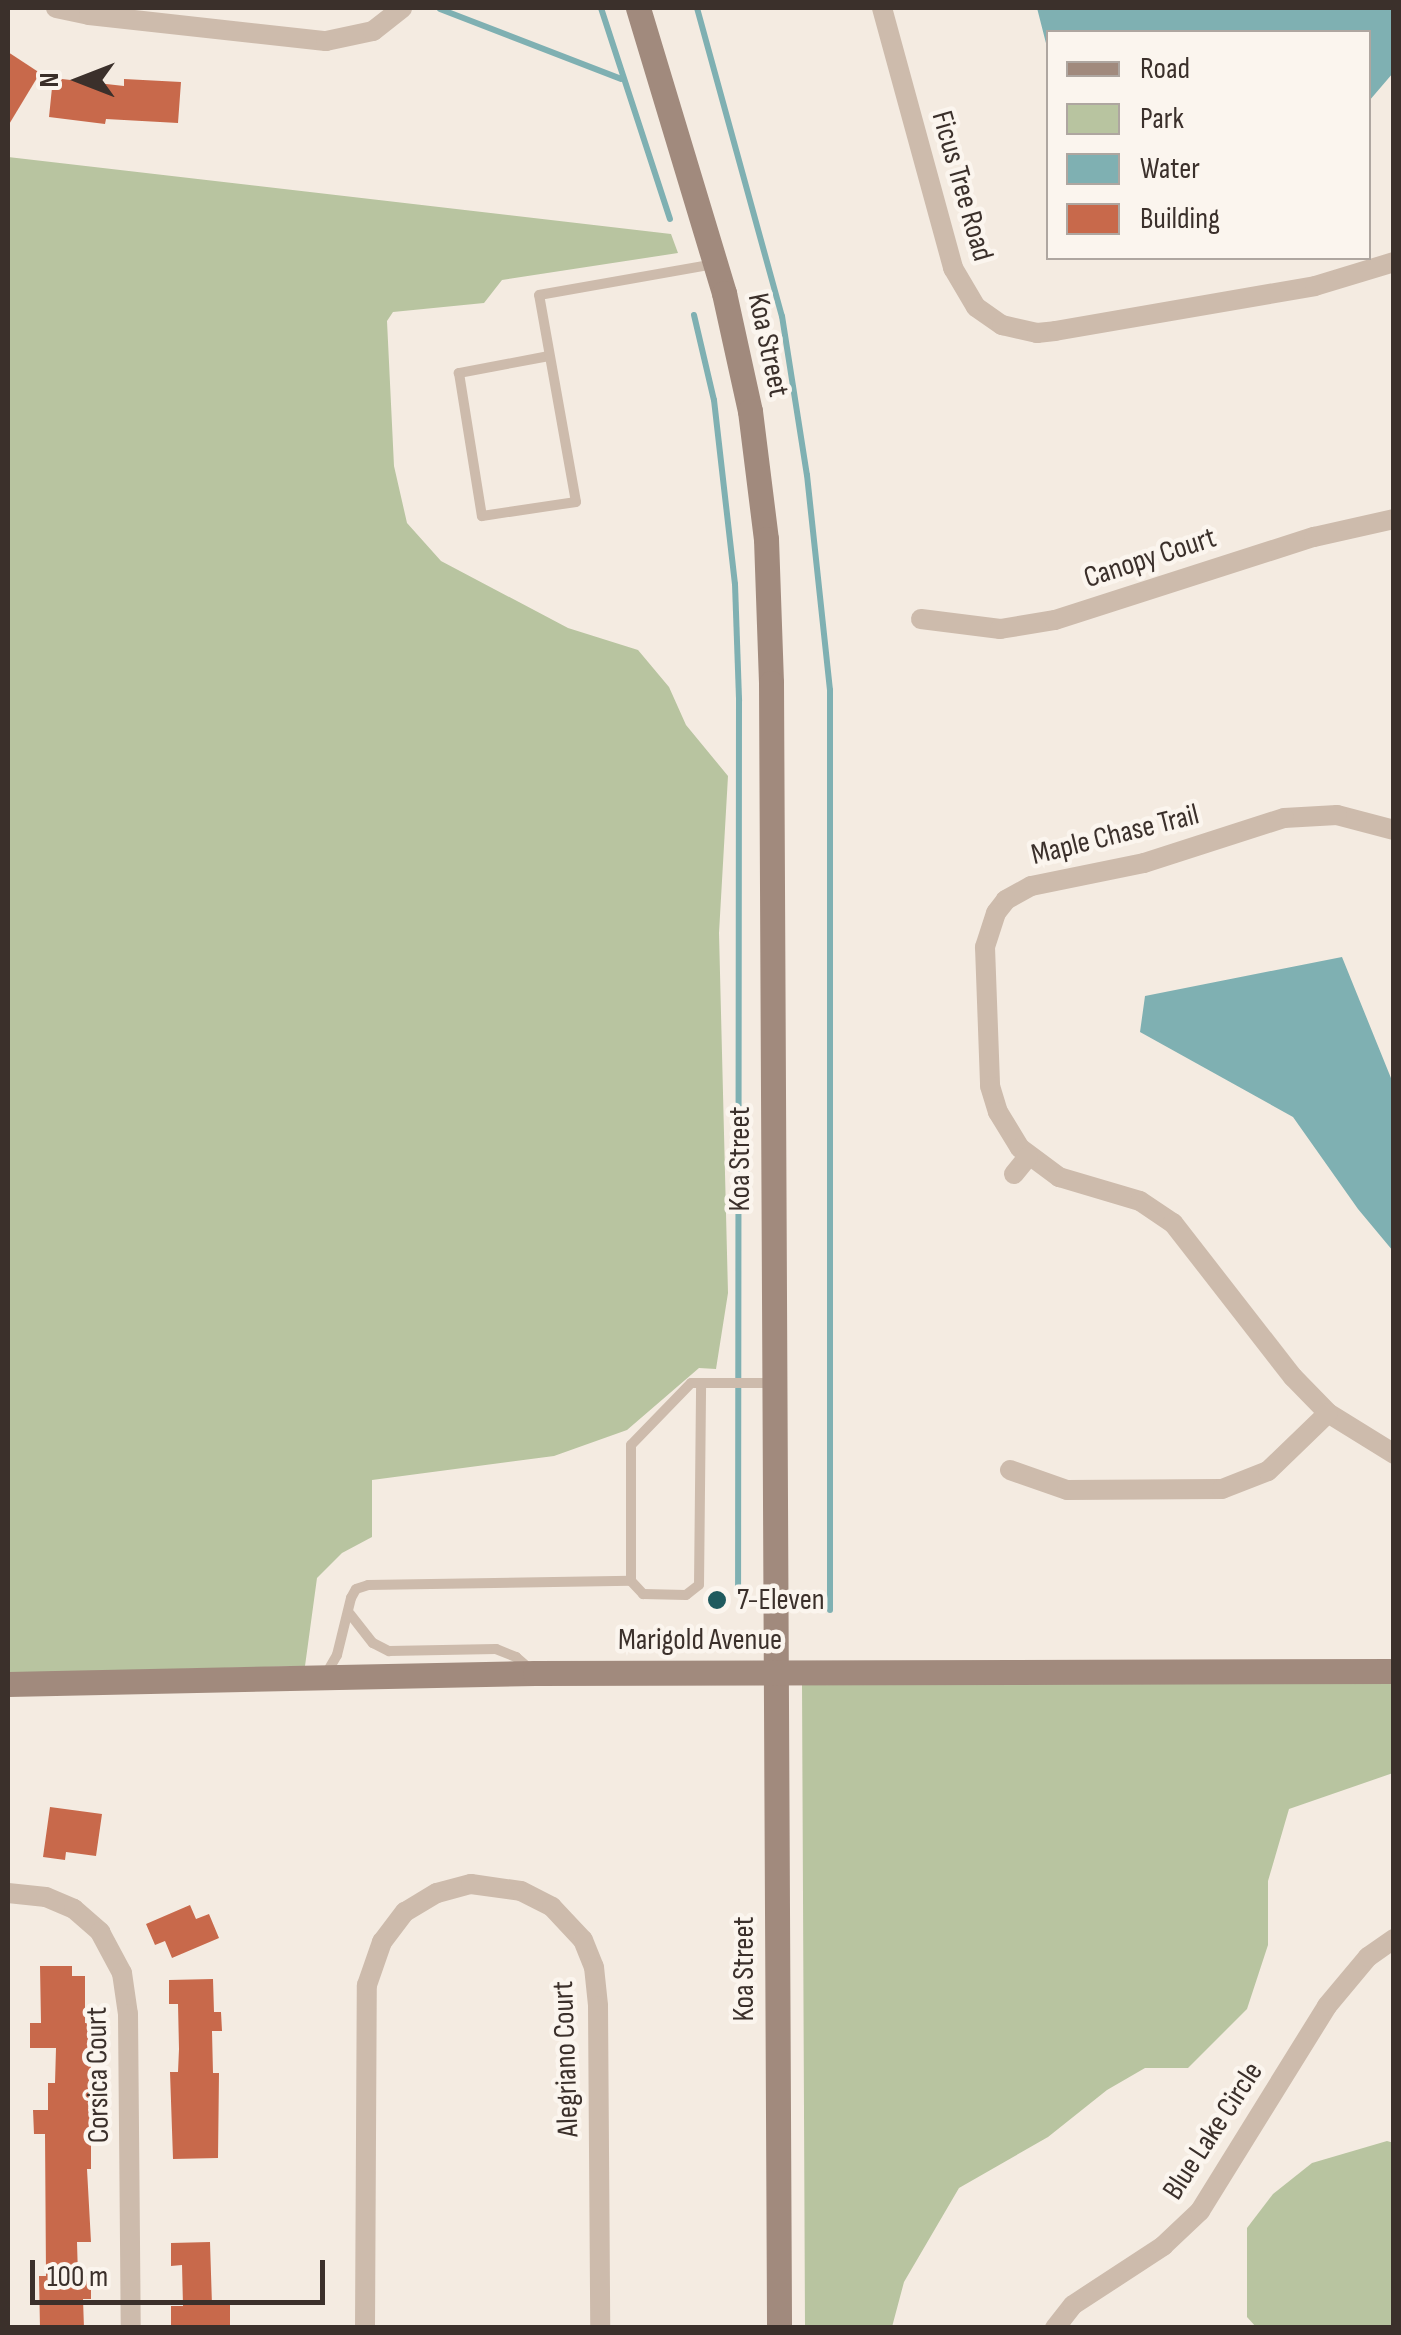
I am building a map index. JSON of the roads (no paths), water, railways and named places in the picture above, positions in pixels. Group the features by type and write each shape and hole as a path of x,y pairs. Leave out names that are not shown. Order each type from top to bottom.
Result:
{"main road":[{"name":"Koa Street","path":"638,8 716,264 750,411 766,540 771,682 779,2328"},
{"name":"Marigold Avenue","path":"8,1684 535,1673 1394,1671"}],"street":[{"path":"56,8 89,15 336,41 374,31 402,8"},
{"name":"Ficus Tree Road","path":"882,8 954,268 976,307 1002,324 1037,333 1056,331 1315,286 1394,262"},
{"name":"Canopy Court","path":"921,619 1000,629 1055,620 1314,537 1394,519"},
{"name":"Maple Chase Trail","path":"1394,830 1337,816 1284,818 1144,863 1030,886 1006,900 988,929 985,947 986,1058 998,1112 1028,1158 1059,1177 1140,1201 1172,1223 1268,1348 1328,1413 1394,1454"},
{"path":"1014,1174 1028,1158"},
{"path":"1010,1470 1067,1490 1222,1489 1268,1471 1328,1413"},
{"name":"Alegriano Court","path":"365,2328 367,1984 382,1942 406,1912 437,1893 471,1884 521,1891 552,1907 583,1940 594,1967 598,2006 600,2328"},
{"name":"Corsica Court","path":"8,1893 46,1897 74,1909 100,1932 122,1973 128,2014 130,2328"},
{"name":"Blue Lake Circle","path":"1055,2328 1087,2295 1164,2246 1200,2211 1327,2006 1368,1957 1394,1938"}],"lane":[{"path":"550,356 459,373 482,516 576,502 550,356 539,295 716,264"},
{"path":"701,1383 699,1585 686,1595 643,1594 631,1581 631,1445 691,1383 701,1383 774,1383"},
{"path":"535,1673 516,1657 496,1650 389,1650 373,1643 350,1614 350,1598 356,1588 368,1585 631,1581"},
{"path":"324,1676 337,1655 342,1623 350,1614"}],"water":[{"path":"1037,8 1393,8 1393,73 1371,99 1371,30 1046,30 1046,43"},
{"path":"1342,957 1393,1083 1393,1251 1293,1117 1140,1032 1145,996"}],"waterway":[{"path":"601,8 670,219"},
{"path":"697,8 782,316 807,475 830,690 830,1610"},
{"path":"440,9 621,79"},
{"path":"694,315 714,400 735,584 739,701 738,1595"}],"place":[{"name":"7-Eleven","path":"717,1600"}]}
